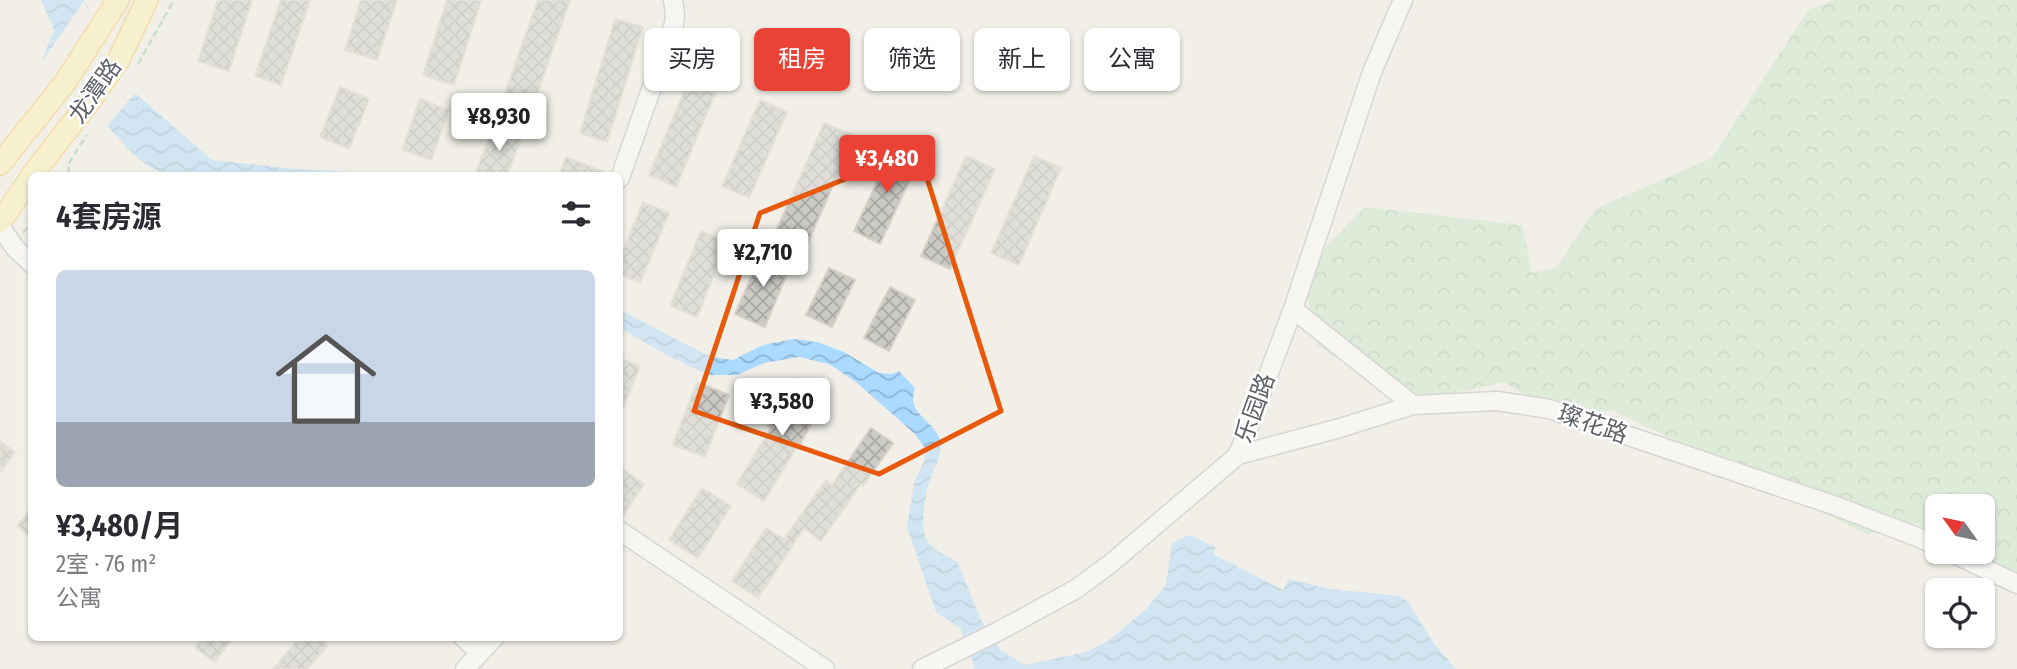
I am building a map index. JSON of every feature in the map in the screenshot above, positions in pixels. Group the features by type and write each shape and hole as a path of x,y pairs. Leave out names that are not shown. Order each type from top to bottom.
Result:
{"main road":[{"name":"龙潭路","path":"1,162 64,84 118,0"},
{"name":"龙潭路","path":"34,172 86,106 129,61 147,0"},
{"path":"1,162 28,175"},
{"name":"龙潭路","path":"0,224 28,181"}],"street":[{"path":"622,172 674,24 673,0"},
{"name":"乐园路","path":"922,669 1076,589 1110,564 1238,456 1293,309 1372,72 1403,0"},
{"path":"0,224 15,248 28,260"},
{"path":"1293,309 1413,405"},
{"name":"璨花路","path":"1238,456 1413,405 1497,401 1549,409 1836,506 1925,541"},
{"path":"623,533 825,669"},
{"path":"1976,564 2017,583"},
{"path":"467,641 480,653"},
{"path":"465,669 491,641"}],"path":[{"path":"129,61 174,0"},
{"path":"68,172 70,161 91,130"}],"highlighted area":[{"path":"918,150 1001,411 879,474 694,411 760,213"}],"green space":[{"path":"1835,0 2017,0 2017,589 1980,564 1995,564 1995,494 1925,494 1925,529 1916,523 1867,534 1612,410 1563,420 1504,382 1406,403 1317,345 1302,272 1365,207 1522,225 1532,273 1556,268 1595,209 1712,158 1808,10"}],"water":[{"path":"41,0 84,0 135,93 212,160 350,172 161,172 152,168 136,156 41,63 54,30"},
{"path":"623,312 711,357 733,360 763,345 794,339 817,342 844,352 879,373 892,374 899,371 915,388 914,405 933,428 940,442 940,452 928,486 924,509 925,536 933,548 957,561 980,618 1001,651 1025,665 1086,652 1108,641 1146,609 1166,585 1172,543 1189,535 1216,547 1213,554 1283,590 1289,579 1330,589 1400,596 1408,602 1435,645 1456,669 973,669 975,667 960,628 936,612 907,527 914,483 925,459 924,447 915,434 856,382 829,364 799,357 764,363 737,375 708,375 623,330"}],"pier":[{"path":"84,1 135,93 107,126 41,63"}],"building":[{"path":"218,0 252,0 229,71 198,61"},
{"path":"281,0 310,0 281,85 255,76"},
{"path":"361,0 397,0 377,60 345,50"},
{"path":"447,0 481,0 454,85 423,75"},
{"path":"538,0 570,0 532,109 503,99"},
{"path":"615,19 643,27 607,142 580,133"},
{"path":"340,87 369,99 349,149 320,137"},
{"path":"684,91 716,91 676,187 649,175"},
{"path":"420,99 449,110 431,160 402,150"},
{"path":"760,100 787,112 749,198 722,186"},
{"path":"824,123 855,136 808,242 777,229"},
{"path":"494,125 522,136 508,172 476,172"},
{"path":"894,146 920,158 880,244 854,231"},
{"path":"966,156 995,169 950,269 921,256"},
{"path":"1034,156 1061,168 1019,265 991,253"},
{"path":"566,157 604,172 560,172"},
{"path":"643,202 669,213 640,283 623,275 623,251"},
{"path":"701,231 727,242 697,317 670,306"},
{"path":"762,252 791,264 765,327 735,314"},
{"path":"829,268 855,280 832,327 806,315"},
{"path":"890,287 915,300 889,351 864,338"},
{"path":"623,359 640,366 623,408"},
{"path":"795,378 827,396 764,501 737,484 771,428 768,426"},
{"path":"697,382 729,395 705,457 673,445"},
{"path":"871,428 893,443 821,541 804,528 758,598 732,581 766,528 784,539 826,480 832,485"},
{"path":"0,441 15,452 0,472"},
{"path":"623,469 644,484 623,516"},
{"path":"702,488 731,506 698,558 669,540"},
{"path":"28,513 28,534 17,526"},
{"path":"200,641 230,641 215,662 195,648"},
{"path":"297,641 324,641 328,645 307,669 273,669"}]}
